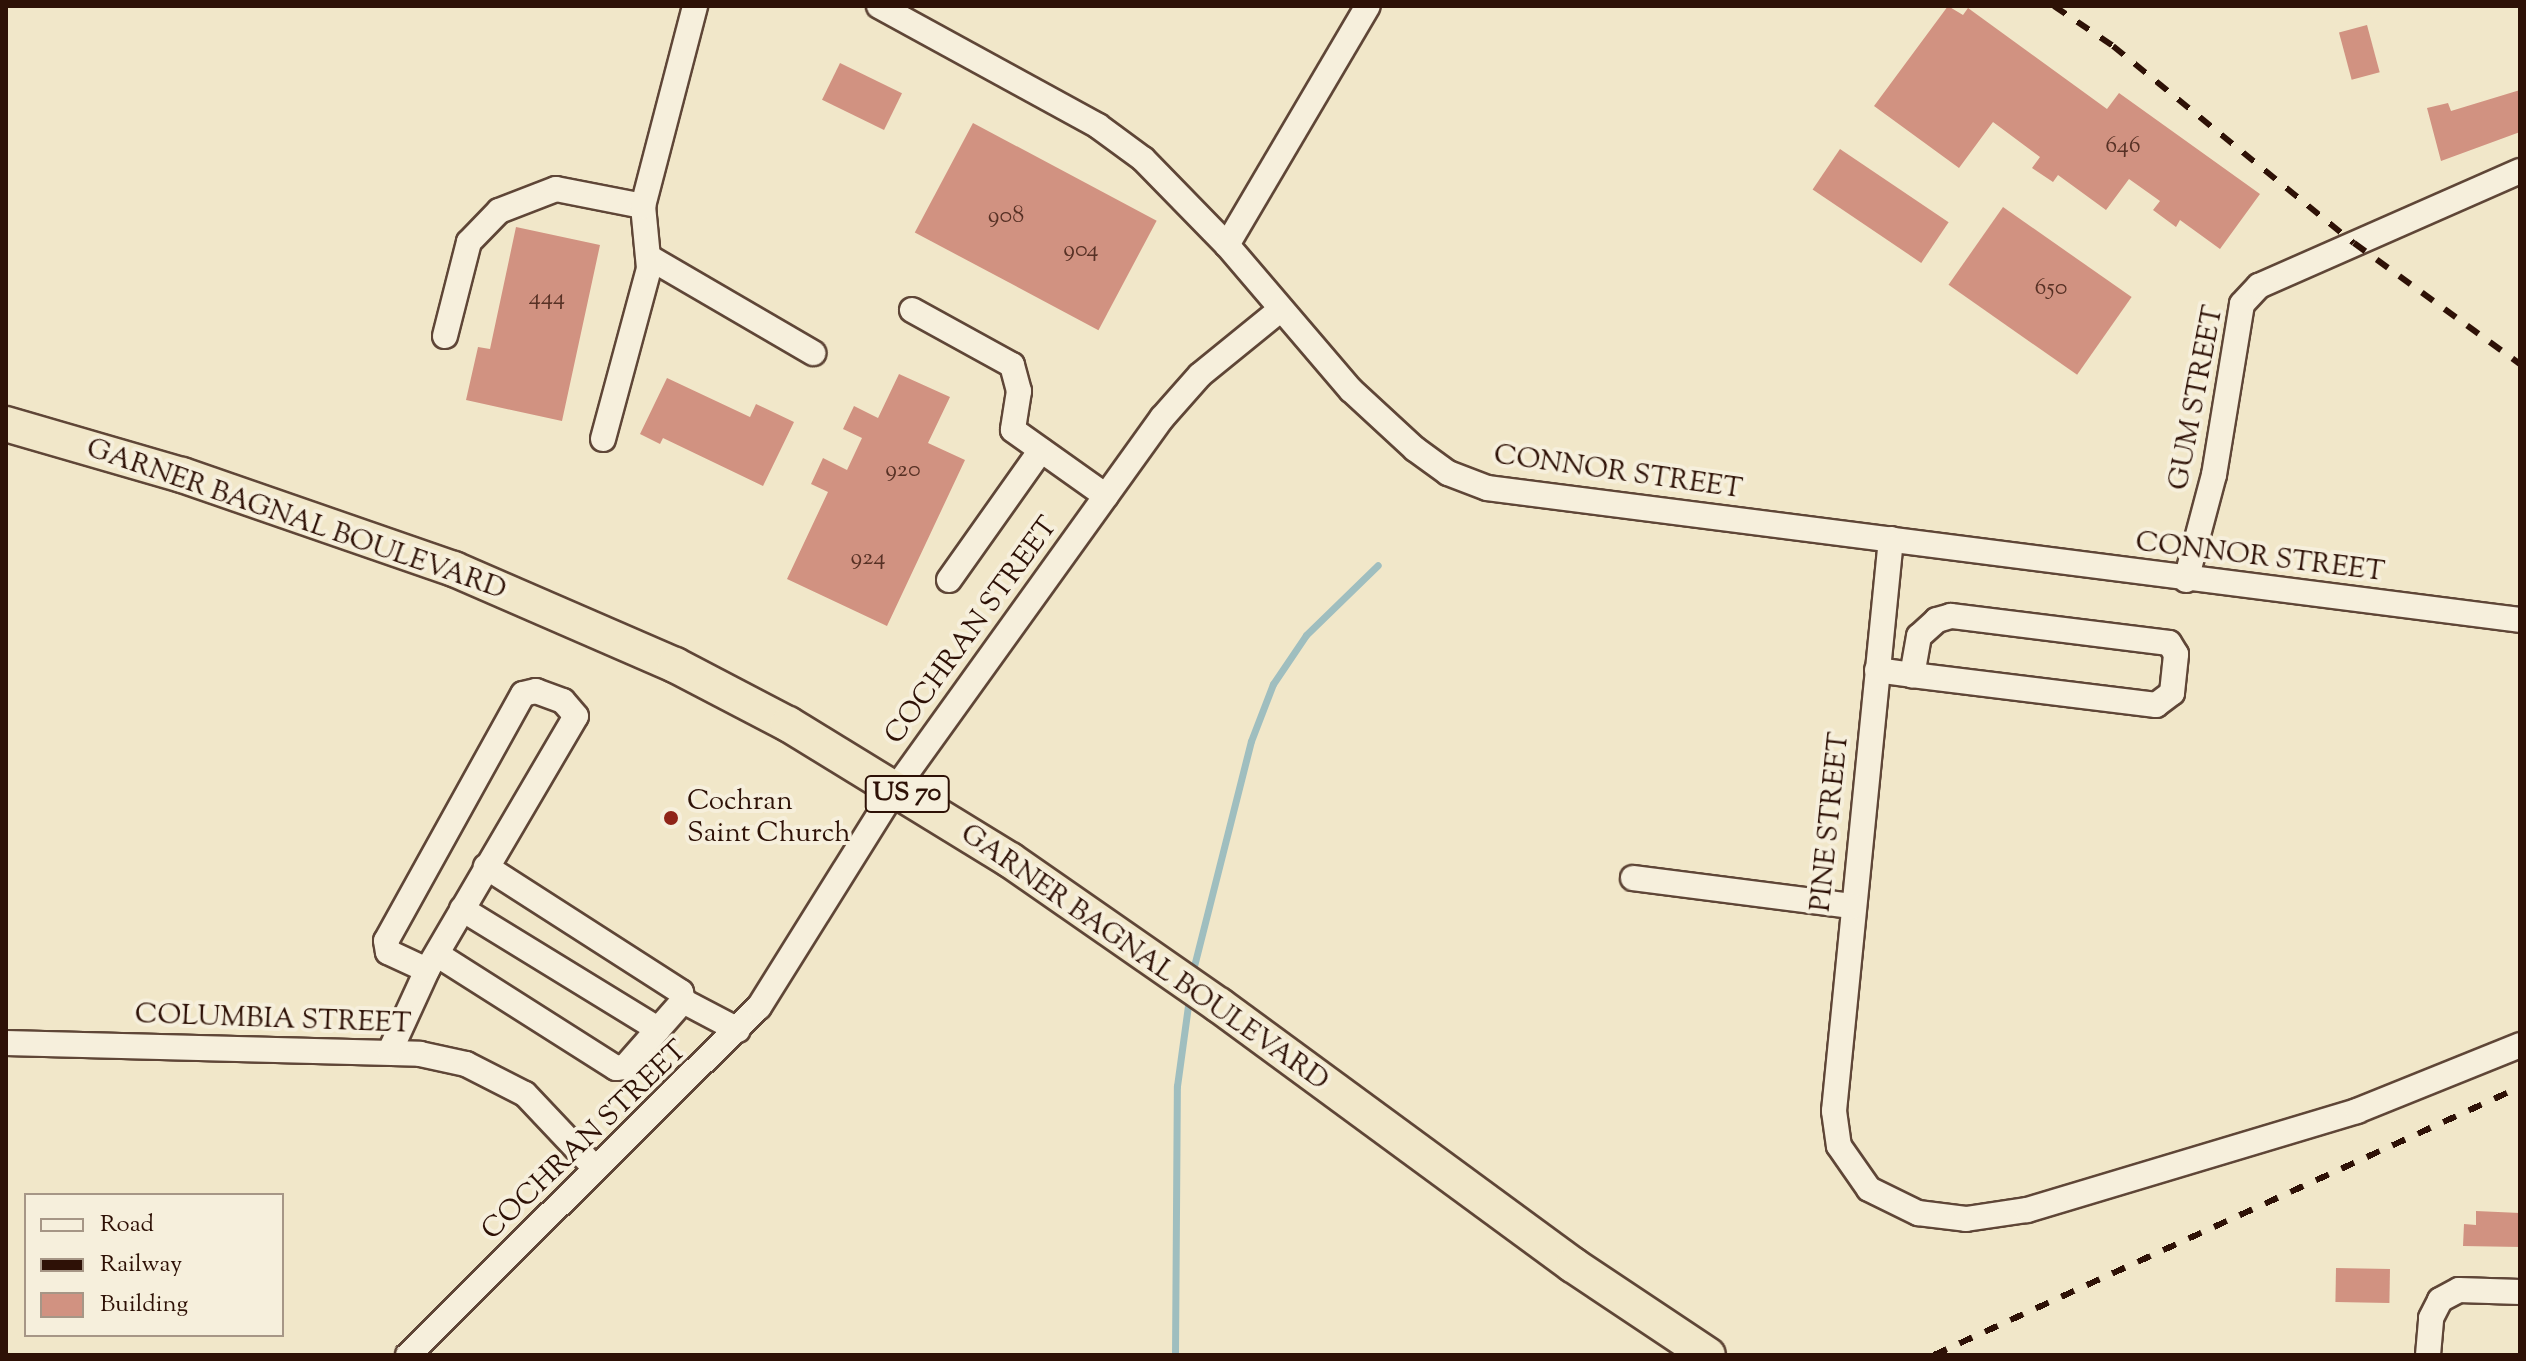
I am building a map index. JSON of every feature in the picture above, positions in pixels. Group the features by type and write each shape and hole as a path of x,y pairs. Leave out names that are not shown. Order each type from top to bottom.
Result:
{"highway":[{"name":"GARNER BAGNAL BOULEVARD","path":"6,424 182,475 454,569 675,665 896,788 1210,999 1573,1265 1708,1355"}],"street":[{"path":"603,439 650,258 643,206 695,6"},
{"name":"CONNOR STREET","path":"879,6 1098,126 1143,159 1227,245 1351,390 1415,449 1448,473 1487,488 2186,580 2520,620"},
{"path":"1227,245 1368,6"},
{"name":"GUM STREET","path":"2186,580 2214,475 2242,304 2259,286 2520,171"},
{"path":"445,336 469,242 499,211 556,189 643,206"},
{"path":"650,258 813,353"},
{"path":"912,310 1012,365 1019,391 1013,430 1106,496"},
{"name":"COCHRAN STREET","path":"408,1355 594,1167 738,1030 800,947 896,788 1106,496 1200,375 1280,310"},
{"path":"949,580 1041,450"},
{"name":"PINE STREET","path":"1891,539 1834,1111 1839,1146 1869,1189 1918,1213 1966,1219 2027,1210 2357,1111 2520,1045"},
{"path":"1877,670 1912,675 2156,705 2172,693 2176,654 2169,643 1951,616 1937,620 1919,636 1912,675"},
{"path":"390,1051 432,963 576,716 575,708 536,691 523,694 386,941 388,952 432,963 616,1068 625,1067 683,1001"},
{"path":"486,867 681,992 683,1001 738,1030"},
{"path":"1633,878 1853,906"},
{"path":"462,909 658,1029"},
{"name":"COLUMBIA STREET","path":"6,1043 390,1051 466,1064 525,1094 594,1167"},
{"path":"2428,1355 2431,1318 2440,1300 2459,1290 2520,1292"}],"building":[{"path":"1948,6 1963,15 1968,8 2107,109 2119,93 2260,194 2220,249 2180,220 2176,227 2153,210 2160,201 2129,179 2106,210 2058,175 2053,182 2032,168 2040,157 1993,122 1959,168 1874,106"},
{"path":"2367,25 2380,72 2352,80 2339,33"},
{"path":"840,63 902,93 884,130 822,100"},
{"path":"2520,90 2520,132 2441,161 2427,108 2448,103 2451,111"},
{"path":"973,123 1157,221 1098,330 915,232"},
{"path":"1840,149 1949,222 1921,263 1813,190"},
{"path":"2003,207 2132,297 2077,375 1949,285"},
{"path":"516,227 600,245 562,421 466,400 478,347 490,349"},
{"path":"899,374 950,397 928,443 965,460 887,626 787,579 828,492 811,484 823,458 847,470 862,438 843,429 854,406 878,418"},
{"path":"667,378 750,417 756,404 794,422 763,486 663,438 660,444 640,434"},
{"path":"2476,1211 2520,1213 2520,1247 2463,1246 2464,1224 2476,1225"},
{"path":"2336,1268 2390,1269 2389,1303 2335,1302"}],"waterway":[{"path":"1192,974 1251,741 1273,684 1306,635 1378,565"},
{"path":"1175,1355 1177,1086 1189,998"}],"railway":[{"path":"2054,6 2113,46 2354,243 2520,364"},
{"path":"1934,1355 2520,1087"}],"place":[{"name":"Cochran Saint Church","path":"671,818"}]}
